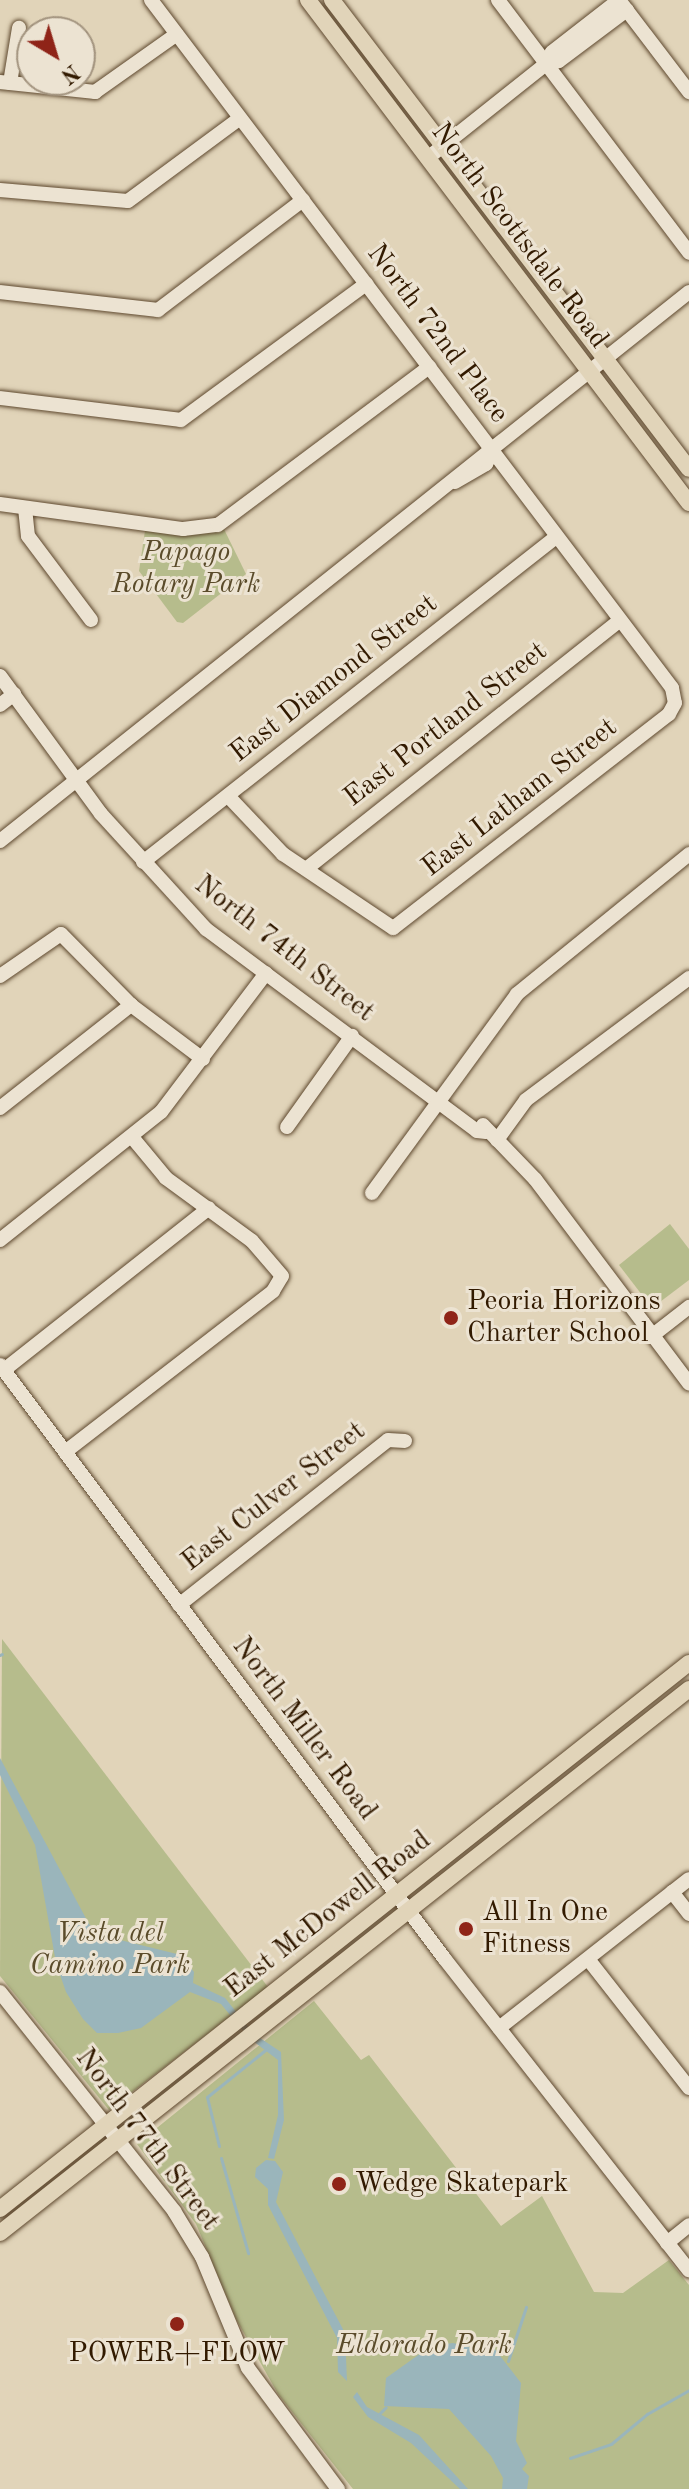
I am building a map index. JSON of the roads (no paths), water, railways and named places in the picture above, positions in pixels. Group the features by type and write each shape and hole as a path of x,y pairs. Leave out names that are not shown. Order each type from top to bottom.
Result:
{"main road":[{"name":"North Scottsdale Road","path":"308,0 689,503"},
{"name":"North Scottsdale Road","path":"332,0 689,469"},
{"name":"East McDowell Road","path":"0,2209 689,1663"},
{"name":"East McDowell Road","path":"0,2233 689,1689"}],"street":[{"name":"North 72nd Place","path":"151,0 672,688 675,703"},
{"path":"498,0 689,253"},
{"path":"428,158 546,64 552,52 622,3 689,92"},
{"path":"16,40 5,82 95,92 177,34"},
{"path":"0,190 128,201 240,118"},
{"path":"0,292 158,310 303,200"},
{"path":"0,398 181,420 366,284"},
{"path":"0,841 455,482 486,464 493,451 689,292"},
{"path":"0,504 183,529 218,525 429,367"},
{"path":"25,508 28,536 91,620"},
{"name":"East Diamond Street","path":"143,862 556,537"},
{"name":"East Portland Street","path":"306,869 619,621"},
{"name":"North 74th Street","path":"0,676 143,862 206,929 441,1099 456,1105 529,1171 689,1383"},
{"path":"0,705 14,694"},
{"name":"East Latham Street","path":"306,869 393,928 669,714 675,703"},
{"path":"228,796 262,835 306,869"},
{"path":"372,1193 528,983 689,854"},
{"path":"0,976 61,934 131,1005 203,1059"},
{"path":"0,1240 161,1112 266,973"},
{"path":"492,1136 526,1100 689,978"},
{"path":"0,1108 131,1005"},
{"path":"287,1127 352,1036"},
{"path":"65,1452 273,1291 282,1276 252,1241 166,1178 132,1137"},
{"path":"2,1368 209,1208"},
{"path":"653,1335 689,1307"},
{"name":"North Miller Road","path":"2,1368 408,1911 689,2271"},
{"name":"East Culver Street","path":"179,1605 388,1440 405,1441"},
{"path":"499,2028 689,1879"},
{"path":"672,1892 689,1914"},
{"path":"588,1959 689,2088"},
{"name":"North 77th Street","path":"0,1992 119,2139 202,2257 254,2379 338,2489"},
{"path":"667,2243 689,2225"}],"water":[{"path":"0,1758 89,1924 100,1935 181,1955 194,1972 193,1983 225,1998 254,2034 281,2052 284,2120 274,2159 268,2158 278,2115 278,2060 249,2038 221,2004 190,1992 141,2028 118,2033 97,2033 83,2019 66,1992 56,1963 35,1845 0,1775"},
{"path":"266,2160 275,2161 283,2172 276,2202 345,2333 347,2381 338,2372 337,2338 268,2205 268,2189 255,2177 256,2168"},
{"path":"453,2343 481,2350 491,2344 521,2383 516,2441 527,2463 522,2469 529,2476 527,2489 502,2489 503,2478 491,2456 449,2409 384,2406 386,2378 431,2346"},
{"path":"357,2392 367,2407 419,2435 468,2489 460,2489 411,2443 368,2417 353,2397"}],"waterway":[{"path":"219,2146 207,2097 269,2047"},
{"path":"221,2158 248,2253"},
{"path":"508,2361 526,2307"},
{"path":"570,2458 611,2444 647,2414 689,2390"},
{"path":"378,2415 386,2407"}],"place":[{"name":"Peoria Horizons Charter School","path":"451,1318"},
{"name":"All In One Fitness","path":"466,1929"},
{"name":"Wedge Skatepark","path":"339,2184"},
{"name":"POWER+FLOW","path":"177,2324"}],"park label":[{"name":"Papago Rotary Park","path":"186,569"},
{"name":"Vista del Camino Park","path":"110,1950"},
{"name":"Eldorado Park","path":"424,2346"}]}
